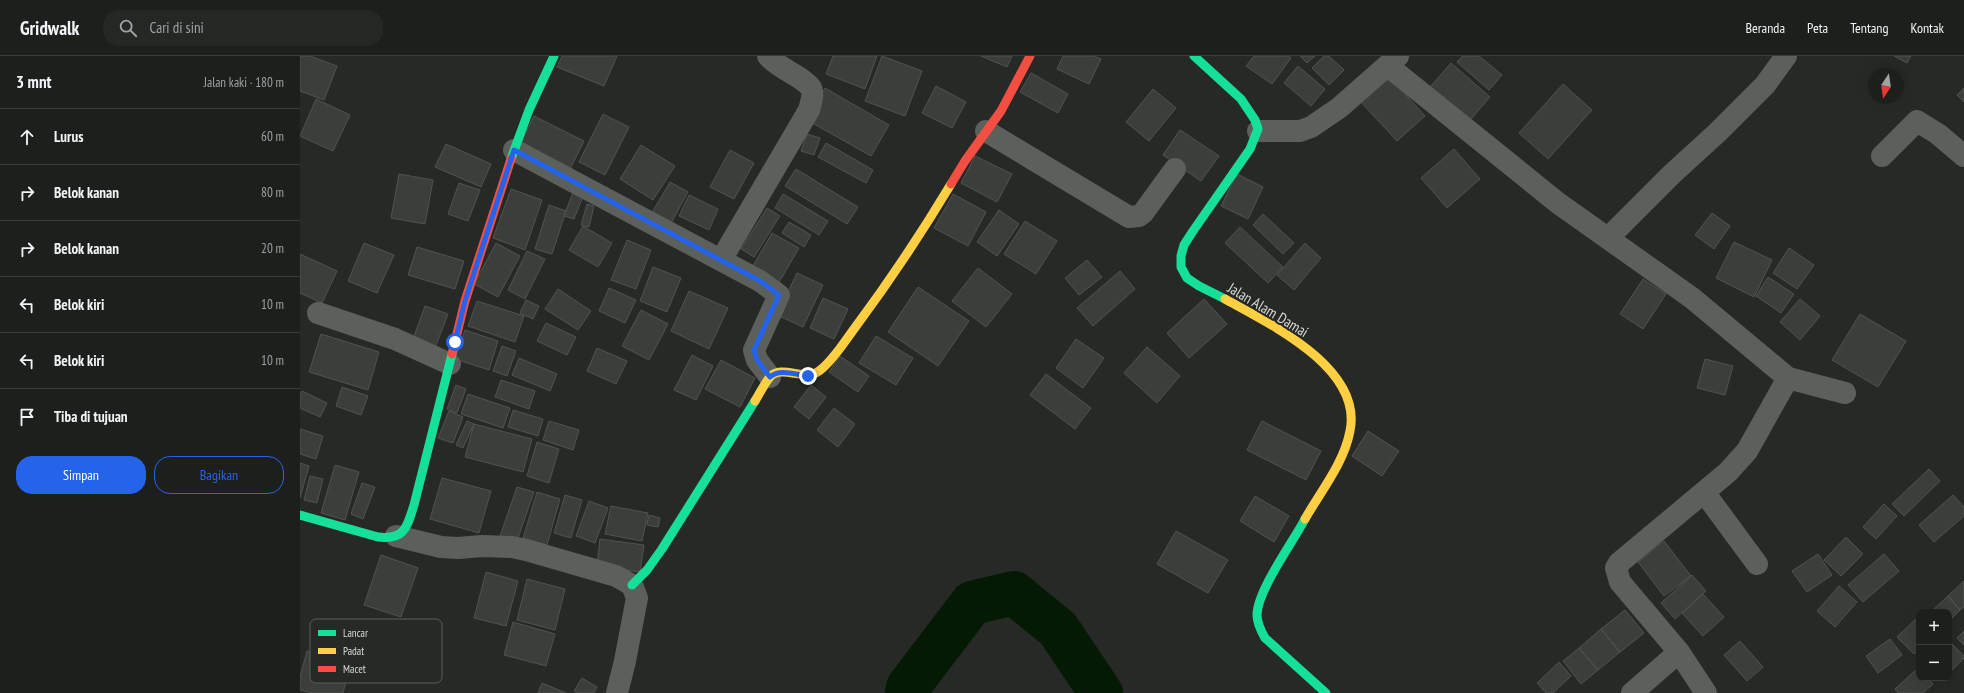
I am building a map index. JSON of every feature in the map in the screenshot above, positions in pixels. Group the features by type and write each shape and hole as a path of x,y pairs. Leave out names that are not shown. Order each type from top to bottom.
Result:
{"street":[{"path":"300,515 378,537 387,538 396,536 403,532 407,526 414,505 465,301 514,150 529,110 554,56"},
{"path":"721,260 809,110 812,98 811,88 806,83 778,66 768,56"},
{"path":"632,585 647,570 662,549 770,377 784,372 800,375 814,374 827,363 877,298 1001,110 1030,56"},
{"path":"1194,56 1219,76 1245,105 1256,122 1257,134 1300,131 1311,127 1339,108 1393,61 1558,203 1692,298 1788,378 1845,393"},
{"path":"1608,238 1765,85 1786,56"},
{"path":"1882,156 1917,121 1938,134 1964,156"},
{"path":"986,131 1129,217 1139,216 1144,213 1175,169"},
{"name":"Jalan Alam Damai","path":"1257,134 1251,150 1192,232 1183,249 1182,268 1188,278 1201,288 1271,324 1304,347 1327,366 1341,384 1350,402 1351,424 1349,436 1340,458 1270,580 1260,600 1257,614 1259,626 1265,638 1324,692"},
{"path":"514,150 760,281 779,295 754,350 757,360 770,377"},
{"path":"318,313 395,339 450,364"},
{"path":"1706,693 1679,652 1620,582 1616,568 1619,563 1728,472 1747,451 1788,378"},
{"path":"1704,492 1757,564"},
{"path":"396,536 441,547 512,547 616,576 632,585 637,598 626,661 617,693"},
{"path":"1632,693 1679,652"}],"building":[{"path":"300,56 310,56 337,66 324,100 300,91"},
{"path":"562,56 617,56 604,86 557,67"},
{"path":"833,56 877,56 865,89 826,74"},
{"path":"882,56 922,71 905,116 865,101"},
{"path":"981,56 1012,56 1007,67"},
{"path":"1063,56 1094,56 1101,59 1089,84 1057,69"},
{"path":"1254,56 1288,56 1291,58 1272,84 1246,66"},
{"path":"1300,56 1315,56 1307,63"},
{"path":"1324,56 1329,56 1344,70 1329,85 1312,68"},
{"path":"1463,56 1479,56 1502,75 1489,90 1457,62"},
{"path":"1894,56 1911,56 1907,63"},
{"path":"1451,63 1490,97 1464,127 1425,93"},
{"path":"1298,66 1325,89 1311,106 1284,83"},
{"path":"1031,73 1068,94 1058,113 1020,92"},
{"path":"1390,77 1425,116 1397,141 1361,102"},
{"path":"1563,84 1592,110 1548,159 1519,133"},
{"path":"936,86 966,102 952,128 922,113"},
{"path":"825,88 889,125 871,156 807,120"},
{"path":"1964,88 1964,102 1957,95"},
{"path":"1153,89 1176,108 1149,141 1126,122"},
{"path":"316,99 350,115 333,151 300,136"},
{"path":"603,114 629,127 605,175 579,162"},
{"path":"534,116 584,141 570,169 520,144"},
{"path":"1180,130 1219,156 1201,181 1163,155"},
{"path":"807,134 820,138 814,155 801,151"},
{"path":"826,143 873,170 866,183 818,157"},
{"path":"446,144 491,164 481,187 435,167"},
{"path":"641,145 675,166 653,200 620,179"},
{"path":"1454,149 1480,179 1447,208 1421,178"},
{"path":"730,150 754,163 734,199 710,187"},
{"path":"975,156 1012,174 997,202 961,183"},
{"path":"796,169 858,207 847,224 785,186"},
{"path":"399,174 433,180 425,224 391,218"},
{"path":"1237,174 1263,187 1248,219 1221,206"},
{"path":"670,182 688,192 669,227 650,216"},
{"path":"459,183 480,190 468,221 448,214"},
{"path":"511,189 542,200 525,250 493,238"},
{"path":"574,190 584,194 574,219 564,216"},
{"path":"783,194 828,221 819,235 775,208"},
{"path":"953,194 986,212 968,246 934,228"},
{"path":"689,195 718,209 709,230 679,216"},
{"path":"587,204 594,206 589,227 581,225"},
{"path":"549,205 566,211 552,254 535,249"},
{"path":"767,208 780,216 754,257 741,249"},
{"path":"999,210 1019,224 997,256 977,242"},
{"path":"1712,213 1730,226 1714,249 1695,235"},
{"path":"1263,214 1294,243 1283,254 1253,225"},
{"path":"1025,221 1057,241 1036,274 1004,254"},
{"path":"789,222 811,235 804,247 782,233"},
{"path":"583,226 612,243 598,267 569,250"},
{"path":"1240,227 1283,267 1268,283 1225,243"},
{"path":"772,233 799,248 777,286 750,271"},
{"path":"627,240 651,250 636,289 611,280"},
{"path":"1734,242 1772,260 1754,297 1716,278"},
{"path":"364,243 394,255 377,293 348,281"},
{"path":"496,243 520,256 498,297 474,284"},
{"path":"1305,243 1321,258 1294,290 1277,275"},
{"path":"417,247 464,261 455,289 408,275"},
{"path":"1789,248 1814,265 1797,289 1773,273"},
{"path":"527,251 545,259 525,299 508,290"},
{"path":"300,254 337,271 322,303 300,293"},
{"path":"1087,260 1102,277 1079,295 1065,278"},
{"path":"653,267 681,278 667,312 640,301"},
{"path":"978,268 1012,294 986,327 952,301"},
{"path":"1120,271 1135,289 1093,326 1077,308"},
{"path":"797,273 823,285 803,327 777,315"},
{"path":"1768,277 1794,294 1781,313 1756,296"},
{"path":"1643,279 1666,294 1643,329 1620,314"},
{"path":"918,287 969,321 938,366 888,332"},
{"path":"609,288 636,300 625,323 599,311"},
{"path":"558,289 591,311 578,330 545,309"},
{"path":"689,291 728,308 709,349 671,331"},
{"path":"823,298 848,309 834,339 810,328"},
{"path":"1204,299 1227,324 1189,358 1167,333"},
{"path":"1800,299 1820,316 1800,340 1780,322"},
{"path":"526,300 539,306 533,319 520,313"},
{"path":"477,301 524,316 515,342 468,326"},
{"path":"425,306 448,314 435,348 413,339"},
{"path":"641,310 668,324 649,360 622,346"},
{"path":"1860,314 1906,341 1878,387 1832,360"},
{"path":"546,323 576,337 567,355 537,341"},
{"path":"465,330 498,341 489,370 455,359"},
{"path":"321,334 379,352 368,390 309,372"},
{"path":"876,336 913,358 896,385 859,363"},
{"path":"1076,339 1104,358 1083,388 1056,368"},
{"path":"502,346 516,351 507,376 493,371"},
{"path":"1147,347 1180,376 1157,403 1124,373"},
{"path":"597,348 627,361 616,384 587,371"},
{"path":"692,355 713,366 696,400 674,390"},
{"path":"840,356 869,376 858,392 829,372"},
{"path":"519,358 557,374 550,391 512,375"},
{"path":"1705,359 1733,366 1725,395 1697,388"},
{"path":"721,360 755,378 740,407 705,389"},
{"path":"1046,374 1091,408 1075,429 1030,395"},
{"path":"501,380 535,391 529,409 495,397"},
{"path":"456,385 466,389 457,413 447,409"},
{"path":"811,385 826,397 809,419 794,407"},
{"path":"342,387 368,396 361,415 336,406"},
{"path":"302,391 327,403 320,417 300,408 300,395"},
{"path":"468,394 510,408 503,428 461,414"},
{"path":"834,408 855,424 838,447 817,430"},
{"path":"513,410 543,419 538,436 508,427"},
{"path":"449,411 463,417 453,443 438,438"},
{"path":"467,421 474,424 463,448 456,445"},
{"path":"549,421 579,430 573,450 543,440"},
{"path":"1262,421 1321,451 1306,480 1247,450"},
{"path":"474,424 532,439 523,472 465,457"},
{"path":"300,429 323,436 316,459 300,454"},
{"path":"1368,431 1399,451 1382,476 1352,456"},
{"path":"537,442 559,449 549,483 527,476"},
{"path":"300,463 309,466 300,498"},
{"path":"335,465 359,472 345,520 321,513"},
{"path":"1929,469 1940,481 1904,516 1892,504"},
{"path":"310,476 323,479 317,503 304,500"},
{"path":"442,478 491,491 479,533 430,519"},
{"path":"362,483 375,487 363,519 351,514"},
{"path":"517,487 534,492 517,541 500,536"},
{"path":"537,492 560,499 547,545 523,538"},
{"path":"565,495 582,500 571,538 554,533"},
{"path":"1953,495 1964,507 1964,516 1934,542 1919,525"},
{"path":"1255,496 1289,516 1274,542 1240,521"},
{"path":"589,501 608,508 595,543 576,536"},
{"path":"1884,504 1897,516 1876,539 1863,527"},
{"path":"611,506 648,513 642,541 605,534"},
{"path":"649,515 660,518 658,527 647,525"},
{"path":"1176,531 1228,560 1208,593 1157,564"},
{"path":"1846,537 1863,554 1841,576 1824,560"},
{"path":"600,539 644,545 640,572 597,566"},
{"path":"1664,541 1691,576 1664,596 1638,562"},
{"path":"1818,554 1832,575 1807,592 1792,571"},
{"path":"1884,554 1899,571 1863,602 1848,585"},
{"path":"381,555 418,568 401,617 364,605"},
{"path":"486,572 518,581 506,626 474,618"},
{"path":"1692,575 1706,591 1675,619 1661,603"},
{"path":"527,579 565,589 555,630 517,620"},
{"path":"1964,581 1964,607 1960,610 1948,596"},
{"path":"1839,586 1857,602 1835,627 1817,611"},
{"path":"1703,594 1724,617 1703,636 1682,613"},
{"path":"1948,596 1960,610 1952,618 1952,609 1934,609"},
{"path":"1625,610 1644,633 1620,652 1601,629"},
{"path":"1916,619 1916,652 1914,654 1897,637"},
{"path":"513,622 555,634 546,666 504,655"},
{"path":"1601,629 1620,652 1598,670 1579,648"},
{"path":"1964,631 1964,645 1957,638"},
{"path":"1890,639 1902,655 1878,673 1866,656"},
{"path":"1740,641 1763,667 1747,681 1724,655"},
{"path":"1952,644 1964,656 1964,658 1952,670"},
{"path":"1579,648 1598,670 1581,684 1563,661"},
{"path":"307,651 310,652 310,683 346,683 343,693 313,693 300,690 300,677"},
{"path":"1559,662 1571,676 1553,693 1546,693 1537,683"},
{"path":"1916,670 1916,681 1930,681 1933,684 1923,693 1898,693 1895,689"},
{"path":"582,678 597,687 594,693 578,693 574,691"},
{"path":"542,683 566,693 538,693"}],"waterway":[{"path":"907,693 908,687 972,603 1014,593 1058,629 1101,693"}],"traffic: fast":[{"path":"511,159 529,110 554,56"},
{"path":"1194,56 1241,99 1255,120 1258,129 1250,149 1193,231 1184,245 1181,256 1181,267 1187,278 1225,299"},
{"path":"300,515 378,537 394,536 404,530 407,526 414,505 452,354"},
{"path":"632,585 647,570 662,549 755,401"},
{"path":"1305,519 1269,580 1259,605 1257,618 1265,638 1326,693"}],"traffic: slow":[{"path":"755,401 770,377 775,373 787,372 807,375 813,374 829,362 892,276 951,184"},
{"path":"1225,299 1288,335 1309,351 1328,368 1342,387 1350,408 1350,431 1343,454 1305,519"}],"traffic: jam":[{"path":"951,184 965,161 1001,111 1030,56"},
{"path":"452,354 465,301 511,159"}],"route":[{"path":"455,342 465,301 514,150 760,281 775,291 779,295 773,312 754,350 754,355 770,377 784,372 808,376"}]}
